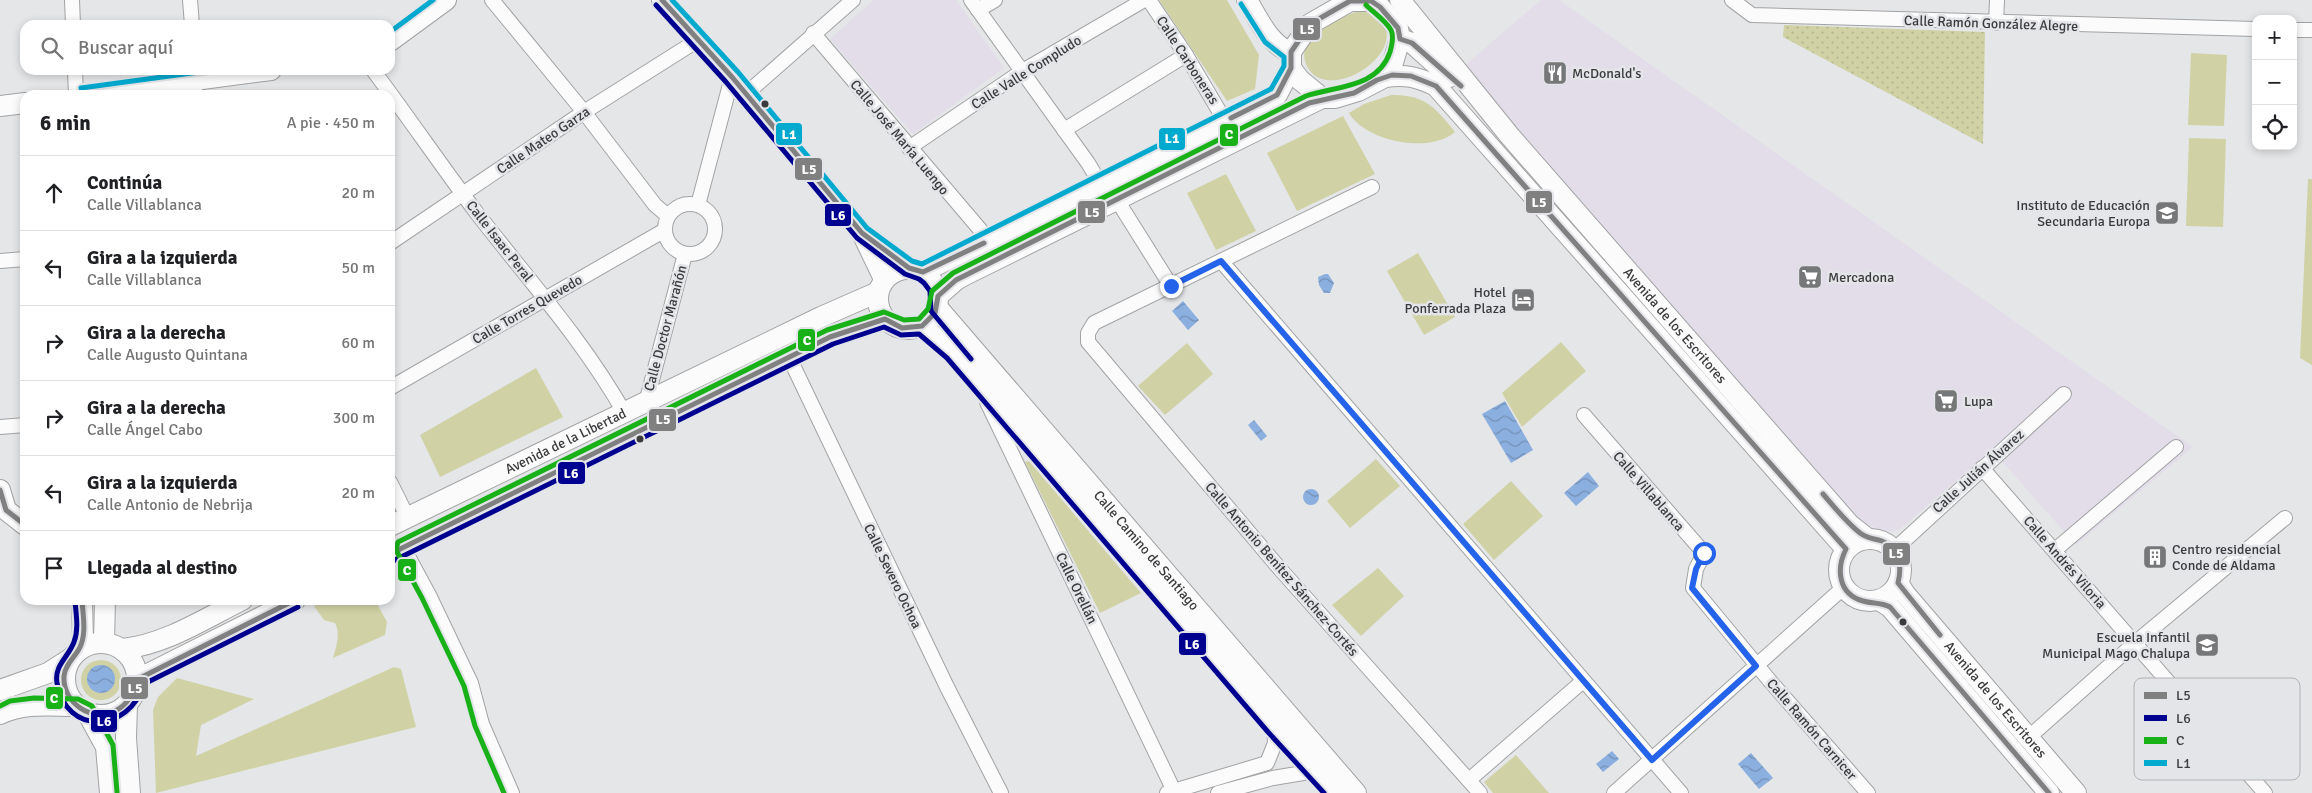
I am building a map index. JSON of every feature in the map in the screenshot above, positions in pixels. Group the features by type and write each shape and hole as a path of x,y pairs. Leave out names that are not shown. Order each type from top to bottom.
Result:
{"main road":[{"path":"395,37 446,0"},
{"path":"662,0 732,77 862,233 934,284 938,301"},
{"path":"1247,0 1266,31 1285,50 1300,80 1322,98"},
{"path":"862,233 881,285 878,308 885,319 902,328 922,326 932,318 938,301 956,280 1087,213 1117,200 1322,98 1335,98 1358,91 1385,76 1392,66 1400,39 1398,28 1380,7 1371,0 1350,1 1310,24 1291,60 1277,95 989,240 916,270 892,272 881,285"},
{"name":"Avenida de los Escritores","path":"1400,0 1486,108 1850,525 1868,538"},
{"name":"Avenida de los Escritores","path":"1400,39 1412,43 1486,108"},
{"name":"Avenida de los Escritores","path":"1385,76 1402,74 1421,78 1436,86 1846,550"},
{"path":"122,90 236,75"},
{"path":"0,106 20,104"},
{"name":"Avenida de la Libertad","path":"399,522 625,414 821,317 881,285"},
{"name":"Calle Camino de Santiago","path":"938,301 1356,793"},
{"name":"Avenida de la Libertad","path":"397,550 830,337 885,319"},
{"name":"Calle Camino de Santiago","path":"922,326 952,353 1274,727 1334,793"},
{"path":"0,490 6,510 20,521"},
{"path":"1868,538 1882,541 1894,550 1900,560 1901,572 1898,583 1890,594 1879,600 1866,601 1853,597 1843,588 1839,579 1838,568 1846,550 1856,542 1868,538"},
{"name":"Avenida de los Escritores","path":"1898,583 1906,595 2076,793"},
{"name":"Avenida de los Escritores","path":"1879,600 1890,607 2050,793"},
{"path":"82,605 83,641 64,675 65,684 71,700 82,709 106,747 110,793"},
{"path":"106,605 114,646 131,658 136,668 138,679 136,688 127,704 126,738 130,793"},
{"path":"0,690 48,673 88,644 140,647 161,640 232,605"},
{"path":"138,679 285,605"},
{"path":"0,714 12,708 34,705 82,709 104,715 112,713 127,704"}],"street":[{"path":"72,0 73,20"},
{"path":"190,0 192,20"},
{"path":"492,0 584,112 667,223"},
{"path":"746,94 813,33 853,0"},
{"path":"995,0 975,5 1100,183"},
{"name":"Calle Valle Compludo","path":"909,148 1021,72 1144,0"},
{"name":"Calle Carboneras","path":"1148,0 1186,55 1225,121"},
{"path":"1996,23 1997,0"},
{"name":"Calle Ramón González Alegre","path":"1738,2 1752,15 2252,29"},
{"path":"2297,30 2312,30"},
{"name":"Calle José María Luengo","path":"813,33 989,240"},
{"name":"Calle Mateo Garza","path":"395,240 584,112 698,40"},
{"path":"1064,130 1186,55"},
{"path":"75,75 76,90"},
{"name":"Calle Isaac Peral","path":"377,75 388,90"},
{"path":"698,205 732,77"},
{"name":"Calle Isaac Peral","path":"395,100 463,193 546,298 609,386 625,414"},
{"path":"1117,200 1171,286 1372,187"},
{"path":"682,205 698,205 711,214 714,221 714,236 706,249 700,252 685,254 673,248 666,236 667,223 682,205"},
{"name":"Calle Torres Quevedo","path":"395,385 546,298 667,223"},
{"name":"Calle Doctor Marañón","path":"646,403 685,254"},
{"path":"0,261 20,259"},
{"path":"1221,261 1681,793"},
{"name":"Calle Antonio Benítez Sánchez-Cortés","path":"1171,286 1094,323 1088,333 1088,342 1280,569 1480,793"},
{"name":"Calle Severo Ochoa","path":"789,357 947,687 1001,793"},
{"name":"Calle Orellán","path":"980,386 1172,792"},
{"name":"Calle Julián Álvarez","path":"1894,550 2064,394"},
{"name":"Calle Villablanca","path":"1584,415 1704,553 1696,569 1692,588 1756,666"},
{"path":"0,427 20,425"},
{"path":"2055,550 2176,446"},
{"name":"Calle Andrés Viloria","path":"1982,468 2165,678"},
{"path":"395,504 399,522"},
{"path":"2028,738 2135,643 2285,518"},
{"path":"397,550 429,595 471,683 482,724 512,793"},
{"path":"1614,793 1843,588"},
{"name":"Calle Ramón Carnicer","path":"1756,666 1868,793"},
{"path":"1469,780 1583,681"},
{"path":"1172,792 1268,763 1275,743 1274,727"},
{"path":"1218,793 1273,778 1315,771"},
{"name":"Calle Andrés Viloria","path":"2254,780 2265,793"}],"shaded area":[{"path":"874,0 956,0 1004,68 913,134 830,39"},
{"path":"1541,0 1559,0 2193,447 2076,545 1992,450 1900,529 1891,532 1869,526 1864,527 1463,67"}],"green space":[{"path":"1159,0 1227,0 1259,55 1255,89 1227,101"},
{"path":"1363,11 1380,20 1386,32 1385,45 1377,57 1365,68 1350,77 1334,80 1319,78 1314,75 1308,69 1305,61 1305,51 1308,42 1315,34 1334,21"},
{"path":"1784,25 1985,32 1983,144 1783,37"},
{"path":"2191,53 2227,55 2224,126 2188,125"},
{"path":"1391,95 1412,97 1428,104 1442,116 1455,132 1444,139 1430,142 1399,142 1383,138 1369,131 1357,123 1349,113 1364,104"},
{"path":"1343,116 1375,174 1297,211 1267,153"},
{"path":"2189,138 2226,139 2223,227 2186,226"},
{"path":"1226,174 1256,231 1216,250 1187,193"},
{"path":"2308,179 2312,179 2312,365 2300,358"},
{"path":"1418,253 1455,317 1424,335 1387,271"},
{"path":"1561,342 1586,371 1522,427 1502,393"},
{"path":"1187,343 1213,374 1165,415 1138,386"},
{"path":"536,368 563,417 440,477 420,435"},
{"path":"1376,459 1400,486 1350,528 1327,501"},
{"path":"1029,461 1141,593 1100,613 1025,462"},
{"path":"1511,481 1543,516 1494,560 1463,524"},
{"path":"1378,568 1404,596 1361,636 1332,605"},
{"path":"378,605 387,622 385,635 333,658 337,640 337,627 335,623 324,620 314,606"},
{"path":"101,660 115,666 121,680 115,694 101,700 87,694 81,680 87,666"},
{"path":"394,667 401,669 416,727 156,793 153,710 158,697 177,678 254,699 201,725 196,756"},
{"path":"1516,755 1549,793 1493,793 1484,782"}],"water":[{"path":"1328,274 1334,283 1330,293 1324,293 1319,285 1318,277"},
{"path":"1183,301 1199,320 1188,330 1172,311"},
{"path":"1505,401 1533,450 1511,463 1482,414"},
{"path":"1254,420 1267,436 1261,441 1248,425"},
{"path":"1588,472 1599,486 1576,506 1564,493"},
{"path":"1308,489 1314,489 1319,494 1317,503 1308,505 1303,500 1303,494"},
{"path":"101,665 111,669 115,679 111,689 101,693 91,689 87,679 91,669"},
{"path":"1612,751 1619,759 1603,772 1596,764"},
{"path":"1751,753 1773,778 1759,789 1738,764"}],"transit line":[{"name":"L1","path":"395,28 433,0"},
{"name":"L5","path":"662,0 732,77 862,233 909,268 923,272 984,243"},
{"name":"L1","path":"672,0 738,72 867,228 912,261 922,264 1271,89 1284,66 1284,57 1265,42 1241,4"},
{"name":"L5","path":"1231,118 1277,95 1291,68 1291,52 1310,24 1350,1 1371,1 1380,7 1398,28 1400,39 1412,43 1461,86"},
{"name":"L6","path":"656,5 726,82 857,238 905,274 924,283 930,291 931,311 971,359"},
{"name":"C","path":"504,793 475,726 464,686 422,598 396,550 398,542 827,330 884,312 904,320 919,319 928,309 932,291 953,273 1306,96 1355,84 1366,79 1376,73 1384,64 1390,52 1393,38 1389,26 1366,5"},
{"name":"L1","path":"81,88 177,75"},
{"name":"L5","path":"395,552 830,337 885,319 902,328 922,326 935,313 938,296 956,280 1309,103 1354,93 1377,80 1392,75 1411,76 1436,86 1846,549 1840,572 1841,580 1848,593 1863,601 1890,607 2049,793"},
{"name":"L6","path":"395,560 833,344 884,327 901,335 919,334 947,358 1268,732 1324,793"},
{"name":"L5","path":"0,490 6,510 20,521"},
{"name":"L5","path":"1823,494 1845,520 1860,533 1882,541 1893,548 1898,559 1900,571 1898,583 1940,635"},
{"name":"L6","path":"75,605 76,637 59,666 57,683 63,700 72,712 85,720 98,722 112,719 125,712 136,700 144,684 298,607"},
{"name":"L5","path":"82,605 83,638 79,649 66,668 64,676 65,686 68,695 81,708 89,713 98,714 108,714 125,704 133,693 138,679 285,605"},
{"name":"C","path":"0,706 10,701 34,698 78,699 92,706 113,745 117,792"}],"place":[{"name":"McDonald's","path":"1555,73"},
{"name":"Instituto de Educación Secundaria Europa","path":"2167,213"},
{"name":"Mercadona","path":"1810,277"},
{"name":"Hotel Ponferrada Plaza","path":"1523,300"},
{"name":"Lupa","path":"1946,401"},
{"name":"Centro residencial Conde de Aldama","path":"2155,557"},
{"name":"Escuela Infantil Municipal Mago Chalupa","path":"2207,645"}],"route":[{"path":"1171,286 1221,261 1652,760 1756,666 1692,588 1696,569 1704,553"}]}
